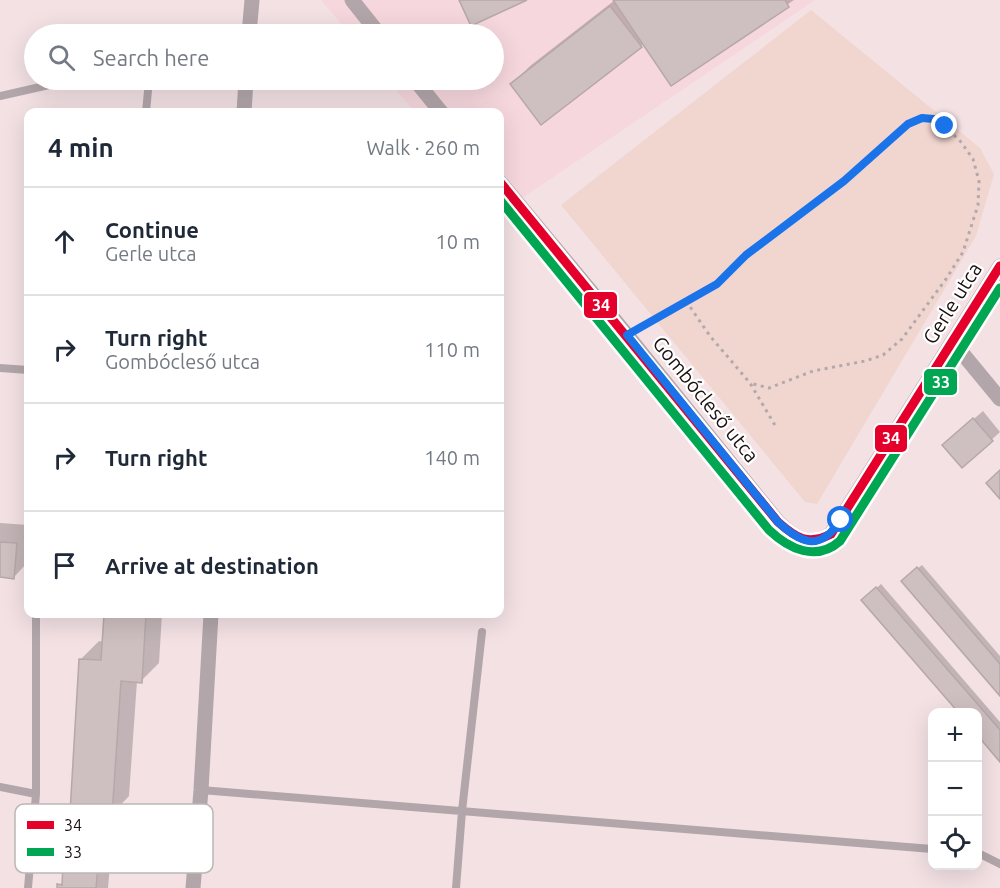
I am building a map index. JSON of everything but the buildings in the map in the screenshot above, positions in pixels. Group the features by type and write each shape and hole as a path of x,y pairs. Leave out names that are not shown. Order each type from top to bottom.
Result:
{"street":[{"path":"250,24 252,0"},
{"path":"352,0 371,24"},
{"path":"244,108 245,90"},
{"path":"423,90 438,108"},
{"name":"Gombócleső utca","path":"504,187 778,522 792,535 806,540 820,541"},
{"name":"Gerle utca","path":"820,541 831,534 841,520 1000,266"},
{"path":"953,342 1000,399"},
{"path":"200,804 212,618"},
{"path":"193,888 194,873"}],"lane":[{"path":"0,96 27,90"},
{"path":"146,108 148,90"},
{"path":"0,368 24,370"},
{"path":"35,804 36,618"},
{"path":"456,888 462,811 482,632"},
{"path":"0,787 36,794"},
{"path":"201,790 928,849"},
{"path":"982,855 1000,864"},
{"path":"28,888 29,873"}],"path":[{"path":"627,335 717,284 746,255 844,181 908,124 922,118 934,119 945,126 961,142 973,159 979,181 978,205 963,252 902,339 883,355 865,361 813,371 769,388 750,383"},
{"path":"686,301 710,336 750,383 776,428"}],"shaded area":[{"path":"321,0 815,0 504,210 504,108 412,108 396,90 504,90 504,24 341,24"},
{"path":"811,10 980,148 994,174 976,236 817,504 805,502 561,205"}],"transit line":[{"name":"34","path":"504,187 778,522 797,536 809,540 831,534 1000,266"},
{"name":"33","path":"504,205 769,530 785,543 812,552 822,551 840,541 1000,288"}],"route":[{"path":"841,520 831,534 820,541 806,540 792,535 778,522 627,335 678,304 694,298 717,284 746,255 844,181 908,124 922,118 934,119 945,126"}]}
